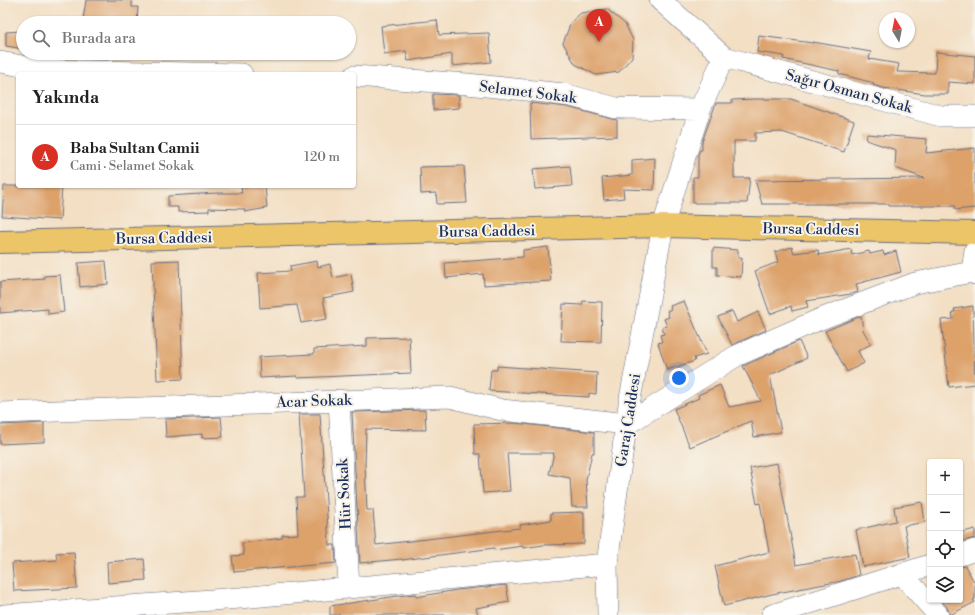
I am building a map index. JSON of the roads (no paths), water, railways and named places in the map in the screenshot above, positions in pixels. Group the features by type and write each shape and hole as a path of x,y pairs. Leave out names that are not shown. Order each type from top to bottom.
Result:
{"main road":[{"name":"Bursa Caddesi","path":"0,242 663,226 975,233"}],"street":[{"path":"660,0 724,57"},
{"name":"Garaj Caddesi","path":"608,615 607,564 626,424 663,226 700,109 724,57"},
{"name":"Sağır Osman Sokak","path":"724,57 941,116 975,116"},
{"path":"0,62 44,70 143,72"},
{"name":"Selamet Sokak","path":"356,76 467,84 564,94 616,108 700,109"},
{"path":"626,424 736,356 818,320 915,283 973,273 975,250"},
{"name":"Acar Sokak","path":"0,413 450,397 502,410 626,424"},
{"name":"Hür Sokak","path":"339,400 349,588"},
{"path":"963,554 975,550"},
{"path":"4,615 241,607 349,588 607,564"},
{"path":"772,615 903,575 927,566"},
{"path":"903,575 938,615"}],"place":[{"name":"Baba Sultan Camii","path":"599,42"}]}
